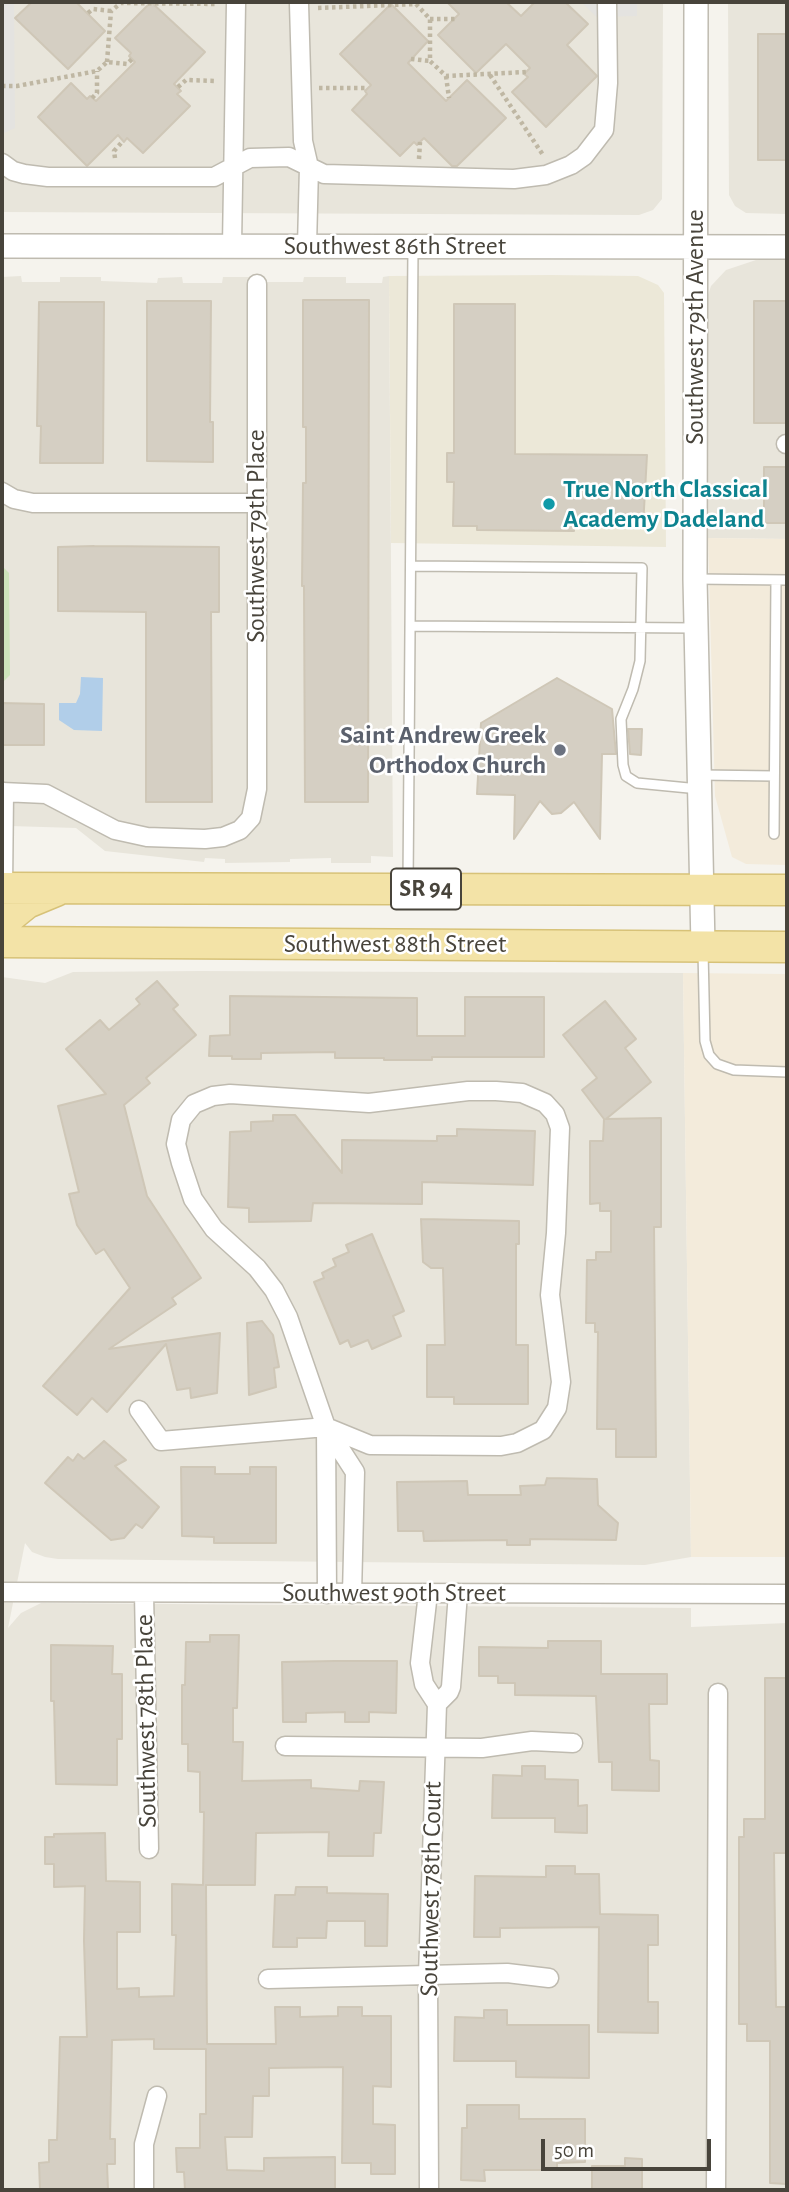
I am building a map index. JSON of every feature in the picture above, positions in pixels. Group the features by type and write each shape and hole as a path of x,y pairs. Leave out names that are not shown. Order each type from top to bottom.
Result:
{"main road":[{"path":"2,926 27,904 63,888"},
{"name":"Southwest 88th Street","path":"2,889 787,890"},
{"name":"Southwest 88th Street","path":"2,943 787,947"}],"street":[{"path":"2,163 13,171 48,177 211,177 250,158 289,158 324,174 524,179 554,172 584,156 604,130 608,83 607,2"},
{"name":"Southwest 79th Avenue","path":"695,2 695,579 703,946"},
{"path":"232,245 236,4"},
{"path":"299,6 303,141 309,167 307,246"},
{"name":"Southwest 86th Street","path":"2,246 787,247"},
{"name":"Southwest 79th Place","path":"3,792 46,794 114,830 147,837 223,837 240,830 254,812 257,789 257,284"},
{"path":"2,492 14,499 33,503 255,503"},
{"path":"2,889 3,792"},
{"path":"139,1410 161,1441 326,1427 370,1445 501,1446 517,1443 543,1430 556,1408 561,1382 550,1295 556,1233 560,1128 555,1114 545,1103 522,1093 496,1091 468,1091 369,1103 221,1094 203,1099 187,1110 177,1132 176,1144 186,1181 203,1215 214,1229 257,1268 274,1290 288,1317 326,1427 355,1472 352,1594"},
{"path":"326,1427 327,1594"},
{"name":"Southwest 90th Street","path":"2,1592 787,1594"},
{"name":"Southwest 78th Place","path":"144,1593 149,1849"},
{"name":"Southwest 78th Court","path":"428,1593 420,1663 424,1684 436,1704 428,1975 429,2190"},
{"path":"436,1704 451,1687 458,1593"},
{"path":"716,2190 718,1693"},
{"path":"285,1746 482,1748 532,1741 573,1744"},
{"path":"268,1979 507,1973 549,1978"},
{"path":"144,2190 144,2144 157,2096"}],"lane":[{"path":"408,889 414,247"},
{"path":"411,566 642,568 639,668 621,719 626,776 637,783 699,782 774,776"},
{"path":"695,579 787,580"},
{"path":"774,834 776,580"},
{"path":"410,626 696,628"},
{"path":"703,946 705,1041 709,1055 717,1064 734,1070 787,1072"}],"path":[{"path":"2,86 16,86 97,71 107,62 111,11 121,2 236,4"},
{"path":"299,6 416,3 430,19 430,61"},
{"path":"88,13 93,9 111,11"},
{"path":"430,19 455,19"},
{"path":"107,62 127,64 132,60"},
{"path":"411,60 430,61 446,76 449,98"},
{"path":"92,98 97,93 97,71"},
{"path":"446,76 526,72"},
{"path":"490,74 554,172"},
{"path":"178,87 186,80 202,80"},
{"path":"338,88 368,88"}],"shaded area":[{"path":"2,2 663,2 662,199 653,210 639,215 2,212"},
{"path":"2,2 14,2 15,128 2,134"},
{"path":"581,2 637,2 637,16 597,17"},
{"path":"728,2 787,2 787,214 746,213 735,206 729,195"},
{"path":"759,259 787,259 787,539 708,538 704,364 706,301 711,286 726,270"},
{"path":"21,276 22,282 60,282 60,277 101,277 101,281 157,283 158,278 182,277 183,283 222,283 223,277 264,277 264,282 303,282 304,277 346,277 346,283 382,283 383,277 389,276 393,857 371,856 371,863 331,863 331,858 225,863 225,859 205,858 204,862 105,851 76,828 2,828 2,277"},
{"path":"389,276 638,276 658,285 664,293 666,547 391,543"},
{"path":"708,538 787,539 787,865 746,864 732,857 715,796"},
{"path":"73,972 683,973 691,1557 645,1565 58,1559 32,1552 25,1543 8,1628 21,1613 41,1603 691,1608 691,1627 787,1623 787,2190 2,2190 2,977 45,983"},
{"path":"683,973 787,974 787,1557 691,1557"}],"green space":[{"path":"2,566 9,573 10,675 2,683"}],"water":[{"path":"81,677 103,678 102,731 74,730 59,720 59,703 76,703 80,694"}],"building":[{"path":"32,2 76,2 105,31 68,69 15,18"},
{"path":"151,2 205,52 174,84 181,91 177,94 190,106 143,153 127,138 124,142 118,135 87,166 38,117 71,83 87,99 90,96 96,101 135,62 129,56 131,53 115,38"},
{"path":"447,2 506,2 521,16 535,2 565,2 588,24 567,45 597,76 546,127 512,92 528,77 524,74 530,68 506,44 476,73 438,35 459,14"},
{"path":"391,4 428,41 408,63 446,101 467,80 506,118 457,166 452,166 424,138 417,145 414,142 400,156 352,110 367,94 365,91 371,85 340,54"},
{"path":"758,34 787,34 787,160 758,160"},
{"path":"303,300 369,300 368,802 305,802 302,586 306,427 303,427"},
{"path":"147,301 211,301 210,422 213,422 213,462 147,461"},
{"path":"754,301 787,301 787,423 754,423"},
{"path":"39,302 104,302 103,463 40,463 41,426 37,426"},
{"name":"True North Classical Academy Dadeland","path":"454,304 515,304 515,454 647,455 643,527 574,526 574,531 477,530 477,526 453,526 454,482 447,482 447,453 454,453"},
{"path":"764,467 787,467 787,523 764,523"},
{"path":"58,547 219,547 219,612 211,612 212,802 146,802 146,612 58,611"},
{"name":"Saint Andrew Greek Orthodox Church","path":"557,678 612,709 616,754 602,754 600,839 574,802 561,813 552,814 540,801 514,839 515,795 477,794 481,723"},
{"path":"2,703 44,704 44,745 2,745"},
{"path":"628,729 642,729 641,755 630,754"},
{"path":"157,981 178,1005 173,1009 196,1035 146,1078 150,1083 124,1105 147,1196 201,1278 172,1298 176,1304 109,1349 220,1333 217,1393 191,1398 190,1388 177,1390 166,1344 107,1412 92,1398 77,1415 43,1386 130,1288 104,1249 96,1254 77,1225 69,1194 79,1192 58,1106 106,1094 66,1049 100,1020 109,1030 140,1004 136,999"},
{"path":"230,996 417,998 417,1036 465,1036 465,997 544,997 544,1057 384,1060 335,1058 335,1052 261,1053 261,1059 209,1056 210,1036 230,1035"},
{"path":"605,1001 636,1039 625,1048 651,1082 606,1119 661,1118 661,1227 654,1227 656,1457 616,1457 616,1429 597,1429 598,1332 595,1332 595,1323 586,1323 587,1260 596,1260 596,1252 611,1252 611,1211 600,1211 600,1203 590,1204 590,1141 603,1141 604,1119 582,1090 597,1078 563,1035"},
{"path":"273,1115 295,1115 342,1173 342,1140 437,1141 437,1136 457,1136 457,1129 535,1131 533,1185 422,1182 422,1204 313,1203 311,1221 249,1222 249,1208 228,1207 230,1132 251,1131 251,1122 273,1121"},
{"path":"421,1219 519,1221 519,1244 516,1244 516,1345 528,1345 528,1404 454,1404 454,1397 427,1397 427,1345 445,1345 443,1268 431,1268 423,1262"},
{"path":"372,1234 404,1311 393,1316 401,1336 372,1349 368,1340 351,1347 348,1340 340,1344 314,1282 324,1278 322,1273 336,1266 333,1259 349,1252 346,1245"},
{"path":"262,1321 273,1335 279,1367 274,1368 276,1387 249,1395 247,1323"},
{"path":"104,1441 126,1460 115,1466 159,1507 142,1528 136,1524 124,1538 111,1540 45,1483 68,1457 73,1461 78,1454 84,1459"},
{"path":"181,1467 215,1467 215,1474 250,1474 250,1467 276,1467 276,1543 214,1543 214,1537 182,1536"},
{"path":"547,1478 597,1479 598,1505 618,1523 616,1540 530,1539 530,1545 507,1545 507,1540 424,1541 423,1531 398,1531 397,1482 467,1481 468,1495 521,1495 520,1486 545,1485"},
{"path":"210,1635 239,1635 233,1742 243,1742 242,1781 311,1780 311,1788 359,1791 360,1781 384,1782 381,1833 374,1833 373,1856 328,1856 329,1832 256,1833 255,1885 206,1885 207,2044 276,2044 275,2007 300,2007 300,2017 338,2016 338,2007 362,2007 362,2016 391,2016 391,2087 373,2086 373,2124 395,2125 395,2174 371,2174 371,2163 342,2163 343,2067 269,2068 269,2096 253,2096 252,2137 225,2137 227,2170 264,2171 264,2158 335,2157 335,2190 185,2190 184,2172 177,2172 176,2148 200,2148 200,2114 206,2114 206,2049 154,2049 154,2039 112,2040 110,2139 115,2139 115,2164 107,2164 108,2190 40,2190 39,2163 49,2162 49,2140 57,2140 60,2037 87,2037 85,1886 54,1887 54,1864 45,1864 45,1837 54,1837 54,1834 105,1833 106,1881 140,1882 140,1932 117,1932 117,1989 139,1988 139,1997 174,1996 176,1935 172,1935 172,1884 203,1885 204,1812 200,1812 200,1772 188,1771 188,1744 182,1744 182,1685 185,1685 186,1642 210,1642"},
{"path":"548,1641 601,1641 601,1674 667,1674 667,1704 649,1704 650,1760 659,1761 659,1791 612,1790 612,1762 599,1762 596,1696 515,1695 515,1683 498,1683 498,1676 479,1676 479,1647 548,1648"},
{"path":"51,1645 113,1646 112,1674 122,1674 122,1739 117,1739 117,1785 56,1784"},
{"path":"397,1661 396,1713 369,1712 369,1722 345,1722 345,1712 306,1713 306,1722 283,1722 282,1662"},
{"path":"765,1678 787,1678 787,1853 774,1853 776,2007 787,2007 787,2184 770,2183 770,2041 747,2041 747,2024 739,2024 739,1837 744,1837 744,1819 765,1819"},
{"path":"522,1766 545,1766 545,1779 578,1780 578,1806 587,1805 587,1833 555,1832 555,1818 492,1818 493,1775 522,1776"},
{"path":"546,1866 575,1866 575,1874 599,1874 600,1914 658,1915 658,1945 648,1945 648,2002 658,2002 658,2033 598,2032 599,1927 500,1928 500,1937 474,1937 475,1876 546,1877"},
{"path":"296,1887 327,1887 327,1893 388,1894 387,1946 365,1946 365,1921 327,1921 326,1938 297,1938 297,1947 273,1947 275,1895 295,1895"},
{"path":"484,2010 507,2010 507,2025 589,2025 589,2078 516,2077 516,2061 454,2061 455,2017 484,2018"},
{"path":"467,2105 519,2105 519,2119 585,2119 585,2162 557,2163 557,2170 484,2170 485,2181 461,2180 462,2128 467,2128"},
{"path":"625,2158 642,2159 642,2190 592,2190 592,2166 625,2166"}],"place":[{"name":"True North Classical Academy Dadeland","path":"549,504"},
{"name":"Saint Andrew Greek Orthodox Church","path":"560,750"}]}
